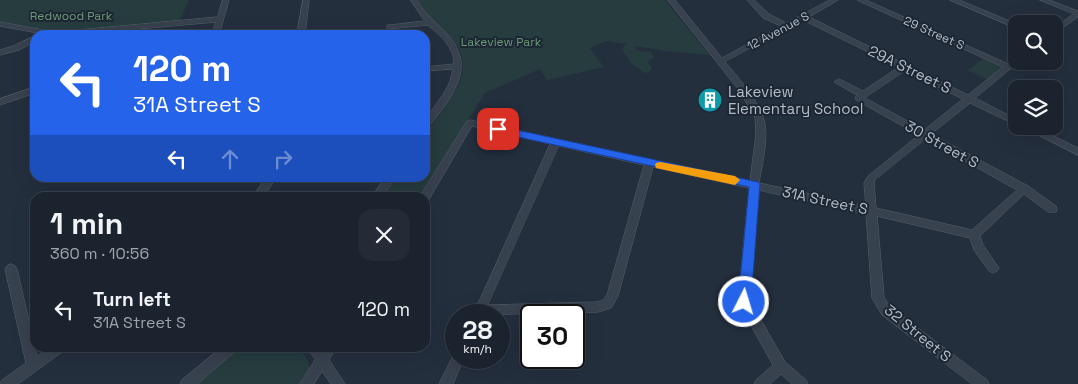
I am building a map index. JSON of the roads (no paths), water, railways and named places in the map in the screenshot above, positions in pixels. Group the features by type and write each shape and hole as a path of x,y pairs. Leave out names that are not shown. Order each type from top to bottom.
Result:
{"street":[{"path":"216,30 226,0"},
{"path":"302,30 306,0"},
{"path":"414,0 418,10 429,23 453,46 458,66 455,83 430,119"},
{"path":"671,0 742,88 759,116 761,134 754,184 744,302 781,366 801,384"},
{"path":"750,0 766,16 786,26"},
{"name":"12 Avenue S","path":"721,61 835,0"},
{"name":"29 Street S","path":"860,0 1008,62"},
{"path":"952,0 1008,23"},
{"path":"1043,0 1078,13"},
{"path":"1063,25 1078,13"},
{"name":"29A Street S","path":"803,17 1008,118"},
{"path":"99,30 220,19"},
{"path":"390,27 429,23"},
{"path":"0,24 30,31"},
{"path":"0,53 30,41"},
{"path":"430,69 458,66"},
{"path":"863,95 905,67"},
{"path":"924,134 1008,68"},
{"name":"30 Street S","path":"838,82 863,95 859,98 1024,189 1052,209"},
{"path":"0,102 30,92"},
{"name":"31A Street S","path":"428,192 470,123 649,163 754,184 974,234"},
{"name":"32 Street S","path":"924,134 871,178 869,183 878,298 886,311 982,384"},
{"path":"1043,135 1078,152"},
{"path":"483,304 556,142"},
{"path":"510,311 598,307 607,304 612,296 649,163"},
{"path":"993,268 978,247 974,234 1024,189"},
{"path":"11,269 32,366"},
{"path":"7,384 52,352"},
{"path":"187,384 225,352"},
{"path":"316,352 338,384"},
{"path":"307,384 328,352"},
{"path":"761,384 781,366"},
{"path":"446,384 453,369"}],"place":[{"name":"Lakeview Elementary School","path":"710,100"}],"park label":[{"name":"Redwood Park","path":"71,16"},
{"name":"Lakeview Park","path":"501,42"}]}
